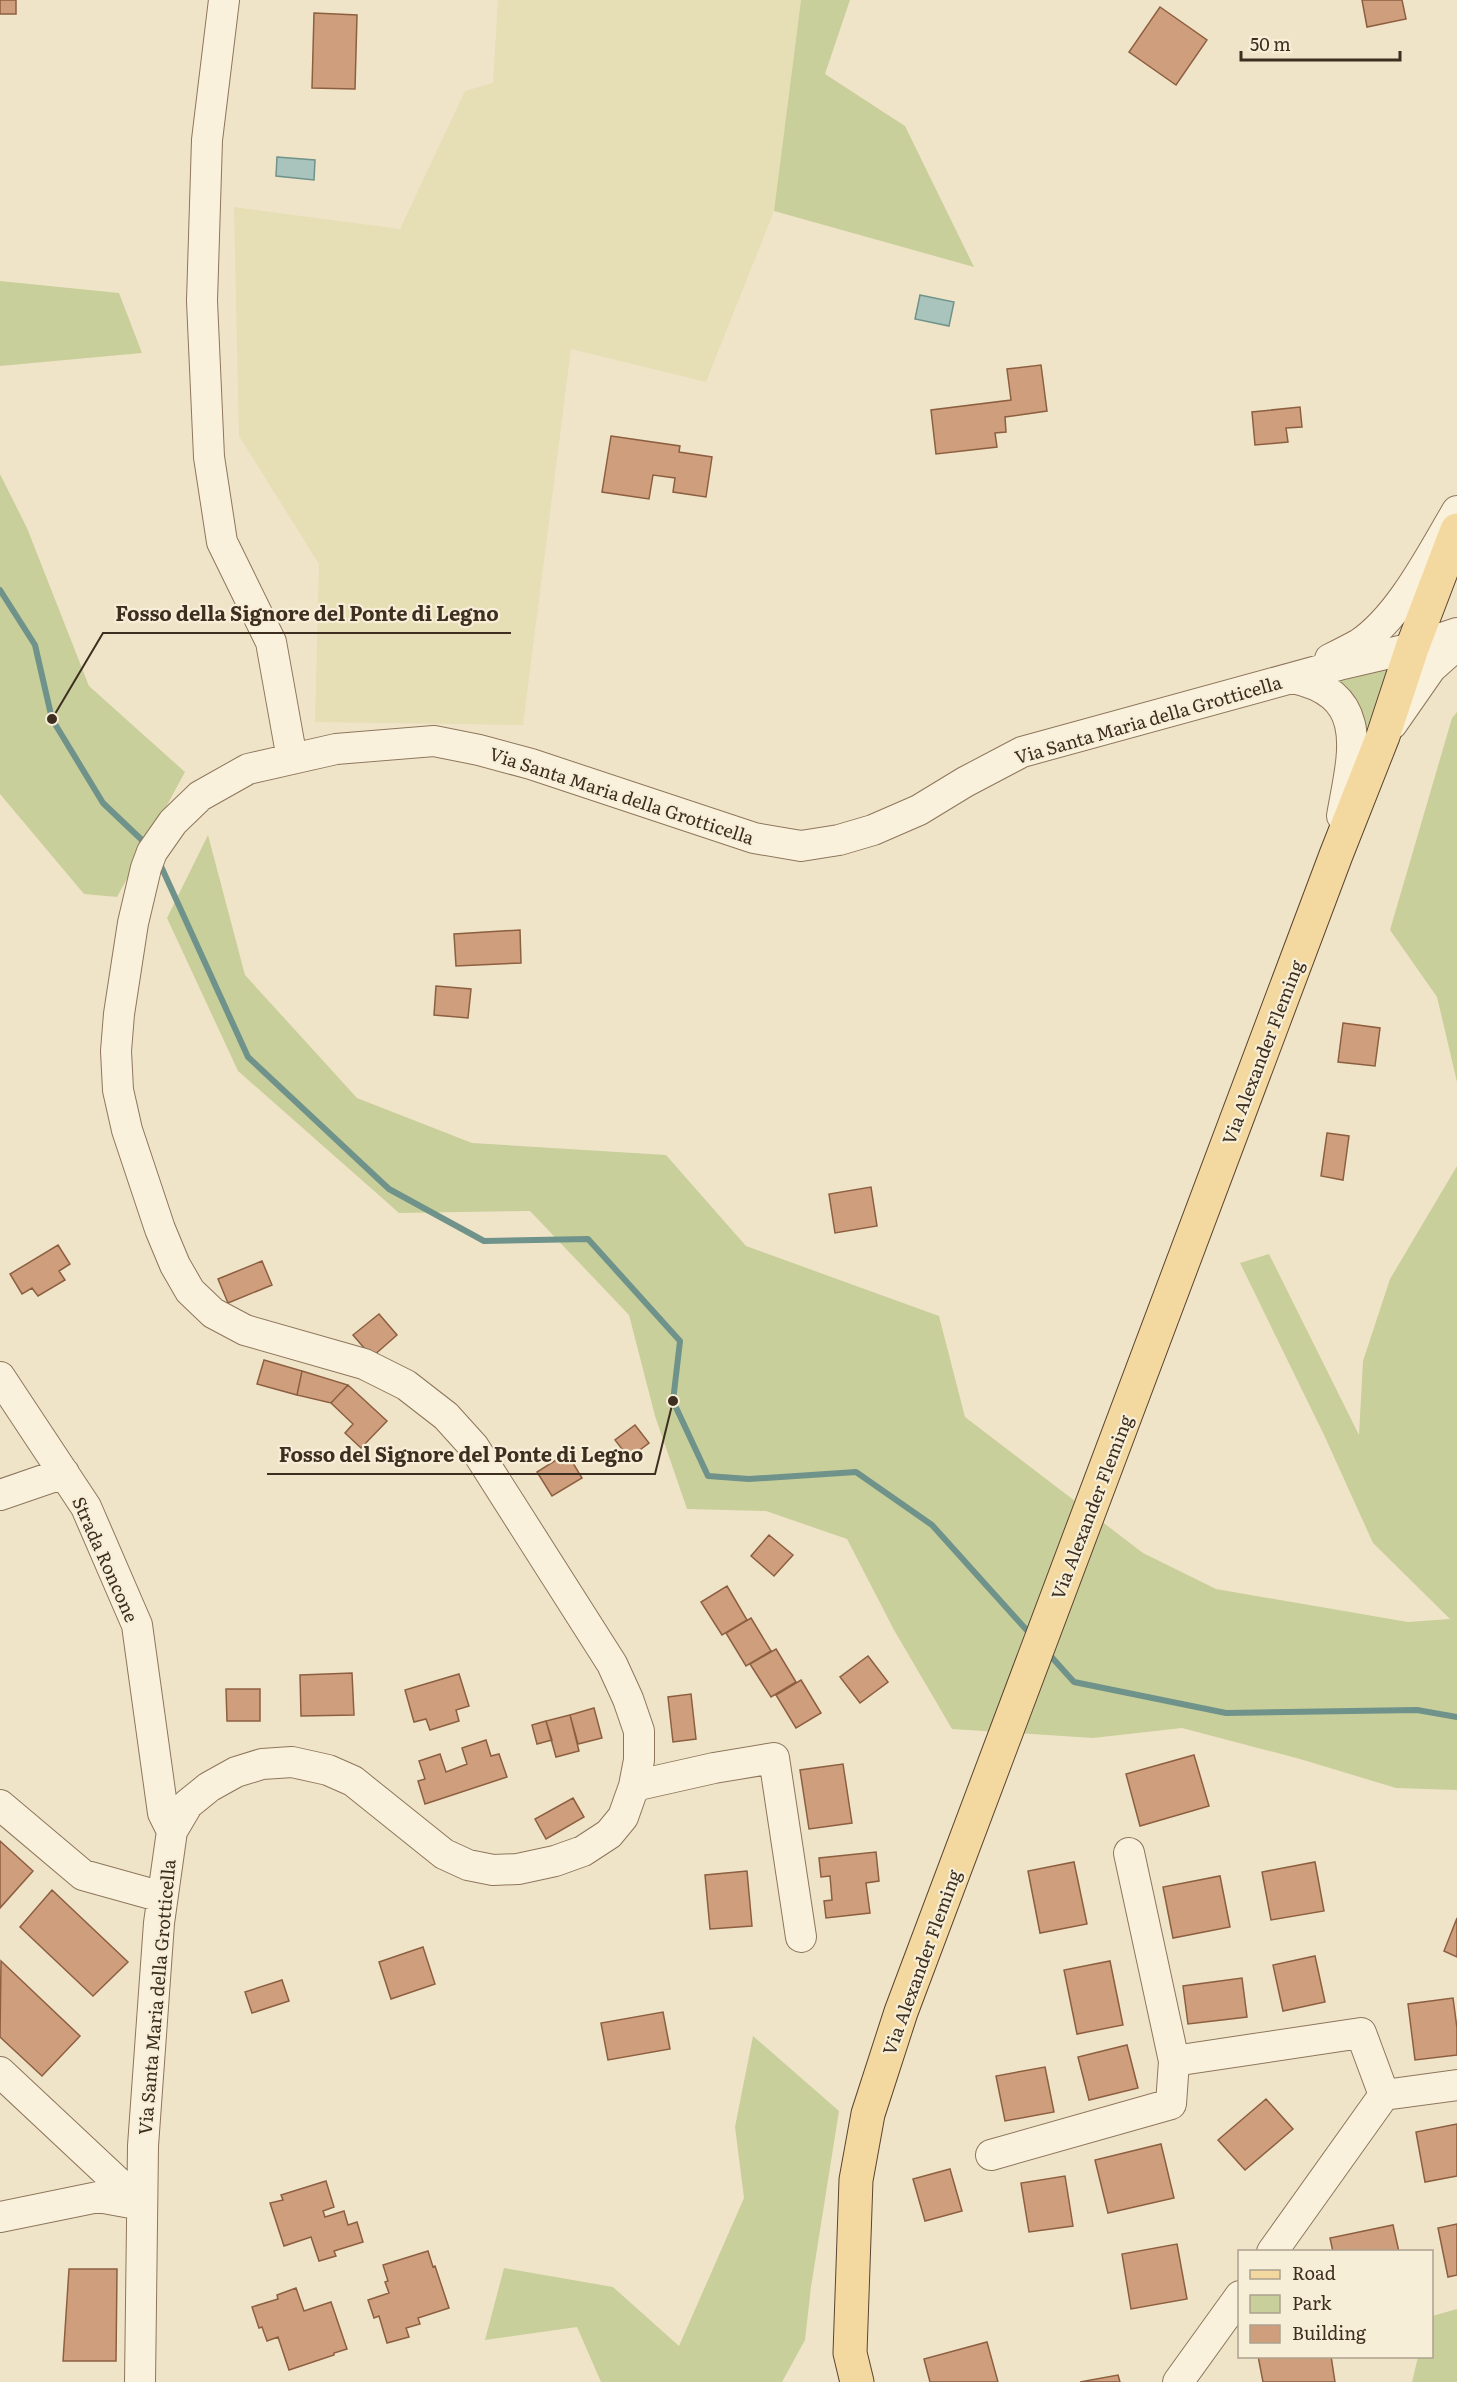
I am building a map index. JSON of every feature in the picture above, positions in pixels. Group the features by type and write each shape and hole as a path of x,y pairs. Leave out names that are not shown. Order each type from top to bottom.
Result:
{"main road":[{"name":"Via Alexander Fleming","path":"857,2382 850,2353 852,2244 856,2180 868,2114 902,2012 989,1778 1336,855 1383,736 1412,648 1457,530"}],"street":[{"path":"224,0 207,140 202,301 209,457 222,542 271,642 292,759"},
{"path":"1293,678 1360,643 1390,615 1421,572 1457,511"},
{"path":"1293,678 1412,648 1457,633"},
{"path":"1383,736 1431,668 1457,645"},
{"path":"1293,678 1317,685 1337,701 1350,722 1353,734 1354,747 1336,855"},
{"name":"Via Santa Maria della Grotticella","path":"140,2382 143,2146 162,1897 172,1831 188,1804 209,1787 236,1772 262,1764 292,1762 328,1770 353,1781 444,1854 468,1865 493,1870 518,1869 555,1861 583,1851 609,1834 623,1817 634,1786 639,1760 639,1731 612,1664 474,1448 446,1416 406,1384 364,1364 244,1330 213,1313 190,1290 175,1265 160,1229 127,1130 118,1090 116,1051 119,1014 133,923 152,852 173,822 200,796 248,769 336,749 434,741 531,764 754,838 801,846 839,840 873,830 919,810 965,782 1022,752 1293,678"},
{"name":"Strada Roncone","path":"0,1377 86,1507 137,1625 164,1813 172,1831"},
{"path":"0,1495 64,1473"},
{"path":"634,1786 714,1768 774,1758 801,1937"},
{"path":"0,1805 82,1875 162,1897"},
{"path":"991,2155 1171,2104 1174,2061 1129,1853"},
{"path":"1174,2061 1361,2033 1384,2095"},
{"path":"0,2072 142,2205"},
{"path":"1273,2250 1384,2095 1457,2085"},
{"path":"0,2217 98,2197 142,2205"},
{"path":"1178,2382 1238,2297"}],"shaded area":[{"path":"498,0 801,0 774,211 706,382 571,349 523,725 315,722 319,564 239,436 234,207 400,229 465,91 493,83"}],"green space":[{"path":"801,0 850,0 825,74 905,126 974,267 774,211"},
{"path":"0,281 119,293 142,353 0,366"},
{"path":"0,474 27,528 89,686 185,772 117,897 84,894 0,794"},
{"path":"1387,669 1365,734 1332,683"},
{"path":"1457,712 1457,1082 1437,997 1390,930 1452,718"},
{"path":"208,835 245,975 357,1098 472,1143 666,1155 746,1246 939,1316 965,1417 1143,1553 1216,1589 1408,1622 1450,1619 1373,1543 1324,1435 1240,1263 1269,1254 1359,1435 1363,1361 1390,1279 1457,1166 1457,1790 1396,1788 1300,1759 1182,1728 1093,1738 952,1729 894,1630 847,1539 766,1511 687,1509 655,1416 629,1315 530,1211 399,1213 238,1071 167,918"},
{"path":"753,2036 839,2111 811,2287 805,2340 782,2382 601,2382 577,2327 485,2340 504,2268 613,2287 679,2346 744,2198 735,2127"},
{"path":"1457,2309 1457,2382 1412,2382 1418,2358 1433,2358 1433,2316"}],"water":[{"path":"277,157 315,160 314,180 276,176"},
{"path":"920,295 954,302 949,326 915,319"}],"building":[{"path":"0,0 16,0 16,14 0,14"},
{"path":"1362,0 1402,0 1406,19 1367,27"},
{"path":"1160,7 1207,40 1176,85 1129,52"},
{"path":"314,13 357,15 355,89 312,88"},
{"path":"1041,365 1047,411 1005,417 1006,432 995,433 997,447 936,454 931,410 1011,400 1007,369"},
{"path":"1300,407 1302,427 1286,428 1288,442 1255,445 1252,412"},
{"path":"611,436 680,446 679,452 712,457 706,497 673,492 675,478 653,475 649,499 602,492"},
{"path":"520,930 521,963 456,966 454,934"},
{"path":"436,986 471,989 468,1018 434,1015"},
{"path":"1343,1023 1380,1028 1375,1066 1338,1062"},
{"path":"1327,1133 1349,1136 1343,1180 1321,1176"},
{"path":"871,1187 877,1226 835,1233 829,1194"},
{"path":"58,1245 70,1264 59,1271 65,1280 38,1296 32,1288 22,1294 10,1274"},
{"path":"262,1261 272,1285 228,1303 218,1279"},
{"path":"379,1314 397,1335 372,1357 353,1335"},
{"path":"264,1360 302,1371 297,1395 257,1384"},
{"path":"302,1371 348,1385 331,1403 297,1395"},
{"path":"348,1385 387,1421 361,1448 345,1433 353,1424 331,1403"},
{"path":"635,1425 649,1443 629,1458 615,1440"},
{"path":"567,1453 582,1478 552,1496 537,1472"},
{"path":"769,1535 793,1555 774,1576 751,1556"},
{"path":"727,1586 747,1620 722,1635 701,1602"},
{"path":"751,1618 771,1651 746,1666 726,1633"},
{"path":"776,1649 796,1682 771,1697 750,1664"},
{"path":"868,1656 888,1682 860,1703 840,1677"},
{"path":"352,1673 354,1715 301,1716 300,1675"},
{"path":"459,1674 469,1706 456,1710 459,1721 430,1730 426,1719 414,1722 405,1690"},
{"path":"801,1680 821,1713 796,1728 776,1695"},
{"path":"226,1689 260,1689 260,1721 227,1721"},
{"path":"691,1694 696,1739 673,1742 668,1697"},
{"path":"594,1708 602,1738 578,1744 570,1715"},
{"path":"570,1715 579,1751 556,1757 546,1721"},
{"path":"546,1721 552,1740 537,1744 532,1725"},
{"path":"486,1740 491,1756 499,1754 507,1777 425,1804 418,1781 425,1779 419,1761 440,1754 446,1772 467,1764 462,1748"},
{"path":"1194,1755 1209,1806 1140,1826 1126,1774"},
{"path":"843,1764 852,1823 809,1829 800,1770"},
{"path":"573,1798 584,1817 546,1839 535,1819"},
{"path":"0,1841 33,1871 0,1908"},
{"path":"876,1852 879,1881 866,1883 870,1913 826,1918 824,1901 832,1900 830,1876 821,1877 819,1858"},
{"path":"1074,1862 1087,1924 1040,1933 1028,1871"},
{"path":"1315,1862 1324,1911 1271,1920 1262,1872"},
{"path":"747,1871 752,1926 710,1929 705,1875"},
{"path":"1220,1876 1230,1927 1173,1938 1163,1887"},
{"path":"52,1890 128,1962 93,1996 20,1927"},
{"path":"1457,1918 1457,1957 1444,1951"},
{"path":"423,1947 435,1984 391,1999 379,1962"},
{"path":"1315,1956 1325,2002 1283,2011 1273,1965"},
{"path":"1,1961 80,2036 42,2076 0,2037"},
{"path":"1110,1961 1123,2025 1077,2034 1064,1970"},
{"path":"1242,1978 1247,2017 1188,2024 1183,1986"},
{"path":"282,1980 289,2001 252,2013 245,1992"},
{"path":"1453,1998 1457,2028 1457,2055 1415,2060 1408,2004"},
{"path":"663,2012 670,2049 608,2060 601,2023"},
{"path":"1127,2045 1138,2088 1089,2100 1078,2057"},
{"path":"1045,2067 1054,2112 1005,2121 996,2076"},
{"path":"1266,2099 1293,2129 1245,2170 1218,2140"},
{"path":"1457,2124 1457,2176 1425,2182 1416,2132"},
{"path":"1161,2144 1174,2198 1108,2213 1095,2160"},
{"path":"950,2169 962,2211 925,2221 913,2179"},
{"path":"1065,2176 1073,2226 1029,2232 1021,2183"},
{"path":"326,2181 334,2207 323,2211 325,2217 344,2211 348,2225 357,2222 363,2242 334,2251 336,2256 319,2261 311,2237 284,2246 270,2203 283,2200 281,2195"},
{"path":"1457,2224 1457,2275 1448,2277 1438,2228"},
{"path":"1393,2225 1399,2250 1333,2250 1330,2238"},
{"path":"1177,2244 1187,2299 1131,2309 1122,2254"},
{"path":"428,2251 449,2308 418,2318 420,2324 406,2328 409,2337 387,2343 379,2316 374,2318 368,2300 389,2293 383,2265"},
{"path":"69,2269 117,2269 116,2361 63,2361"},
{"path":"296,2288 304,2311 331,2302 347,2349 289,2370 278,2337 267,2341 262,2327 259,2328 252,2307 278,2299 277,2295"},
{"path":"987,2342 998,2382 930,2382 924,2359"},
{"path":"1258,2358 1331,2358 1335,2382 1263,2382"},
{"path":"1118,2375 1120,2382 1080,2382"}],"waterway":[{"path":"0,590 35,645 52,719 103,803 144,842"},
{"path":"160,864 248,1057 389,1189 484,1241 588,1239 680,1341 673,1401 708,1476 749,1479 856,1472 932,1525 1032,1636"},
{"path":"1047,1652 1074,1682 1226,1713 1417,1710 1457,1717"}],"place":[{"name":"Fosso della Signore del Ponte di Legno","path":"52,719"},
{"name":"Fosso del Signore del Ponte di Legno","path":"673,1401"}]}
